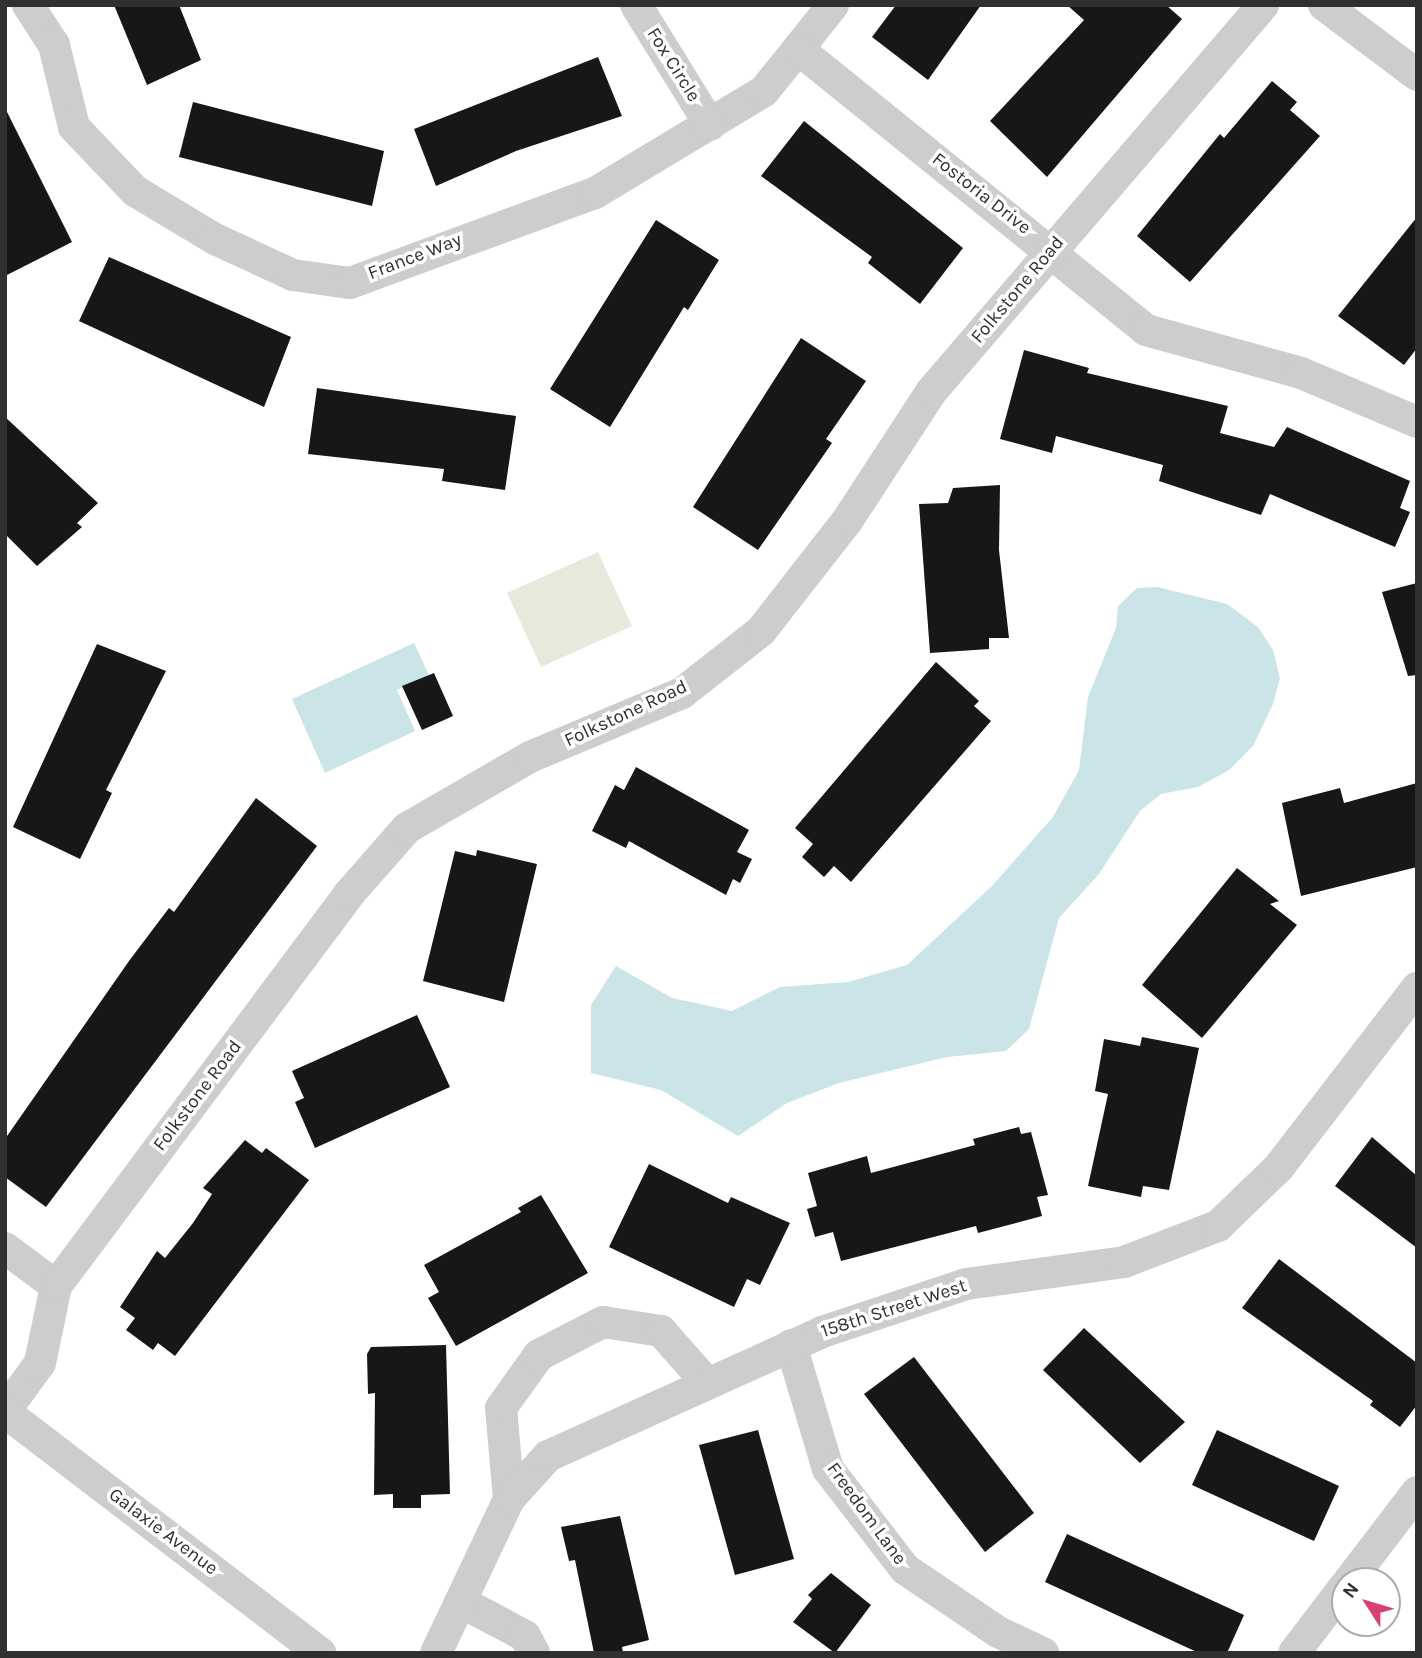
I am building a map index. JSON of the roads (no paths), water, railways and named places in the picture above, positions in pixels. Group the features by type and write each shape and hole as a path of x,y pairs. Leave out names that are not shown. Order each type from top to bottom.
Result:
{"street":[{"name":"France Way","path":"29,5 54,45 74,127 135,191 215,239 293,275 350,283 595,193 764,91 798,49"},
{"name":"Fox Circle","path":"636,5 710,125"},
{"path":"798,49 833,5"},
{"name":"Folkstone Road","path":"5,1412 40,1363 57,1286 349,894 407,828 530,757 682,693 761,631 847,521 931,392 1263,5"},
{"path":"1324,5 1417,75"},
{"name":"Fostoria Drive","path":"798,49 1052,250 1146,330 1301,373 1417,422"},
{"name":"158th Street West","path":"436,1653 463,1603 509,1499 548,1456 791,1345 966,1284 1124,1262 1217,1226 1279,1167 1417,988"},
{"path":"5,1248 57,1286"},
{"path":"509,1499 501,1408 539,1355 603,1322 626,1325 661,1331 706,1382"},
{"name":"Freedom Lane","path":"791,1345 828,1469 905,1569 998,1632 1042,1653"},
{"name":"Galaxie Avenue","path":"5,1412 320,1653"},
{"path":"1360,1567 1417,1492"},
{"path":"463,1603 525,1636 534,1653"},
{"path":"1294,1653 1331,1604"}],"water":[{"path":"1157,587 1227,604 1258,627 1273,650 1280,678 1273,704 1253,746 1229,770 1198,787 1161,794 1140,811 1099,874 1059,918 1029,1029 1006,1051 947,1057 839,1083 787,1103 738,1136 661,1090 591,1073 591,1005 616,966 672,998 732,1011 780,987 848,982 907,965 992,886 1053,817 1079,770 1088,697 1116,628 1118,606 1137,588"},
{"path":"414,643 429,675 397,690 415,731 325,773 292,699"}]}
